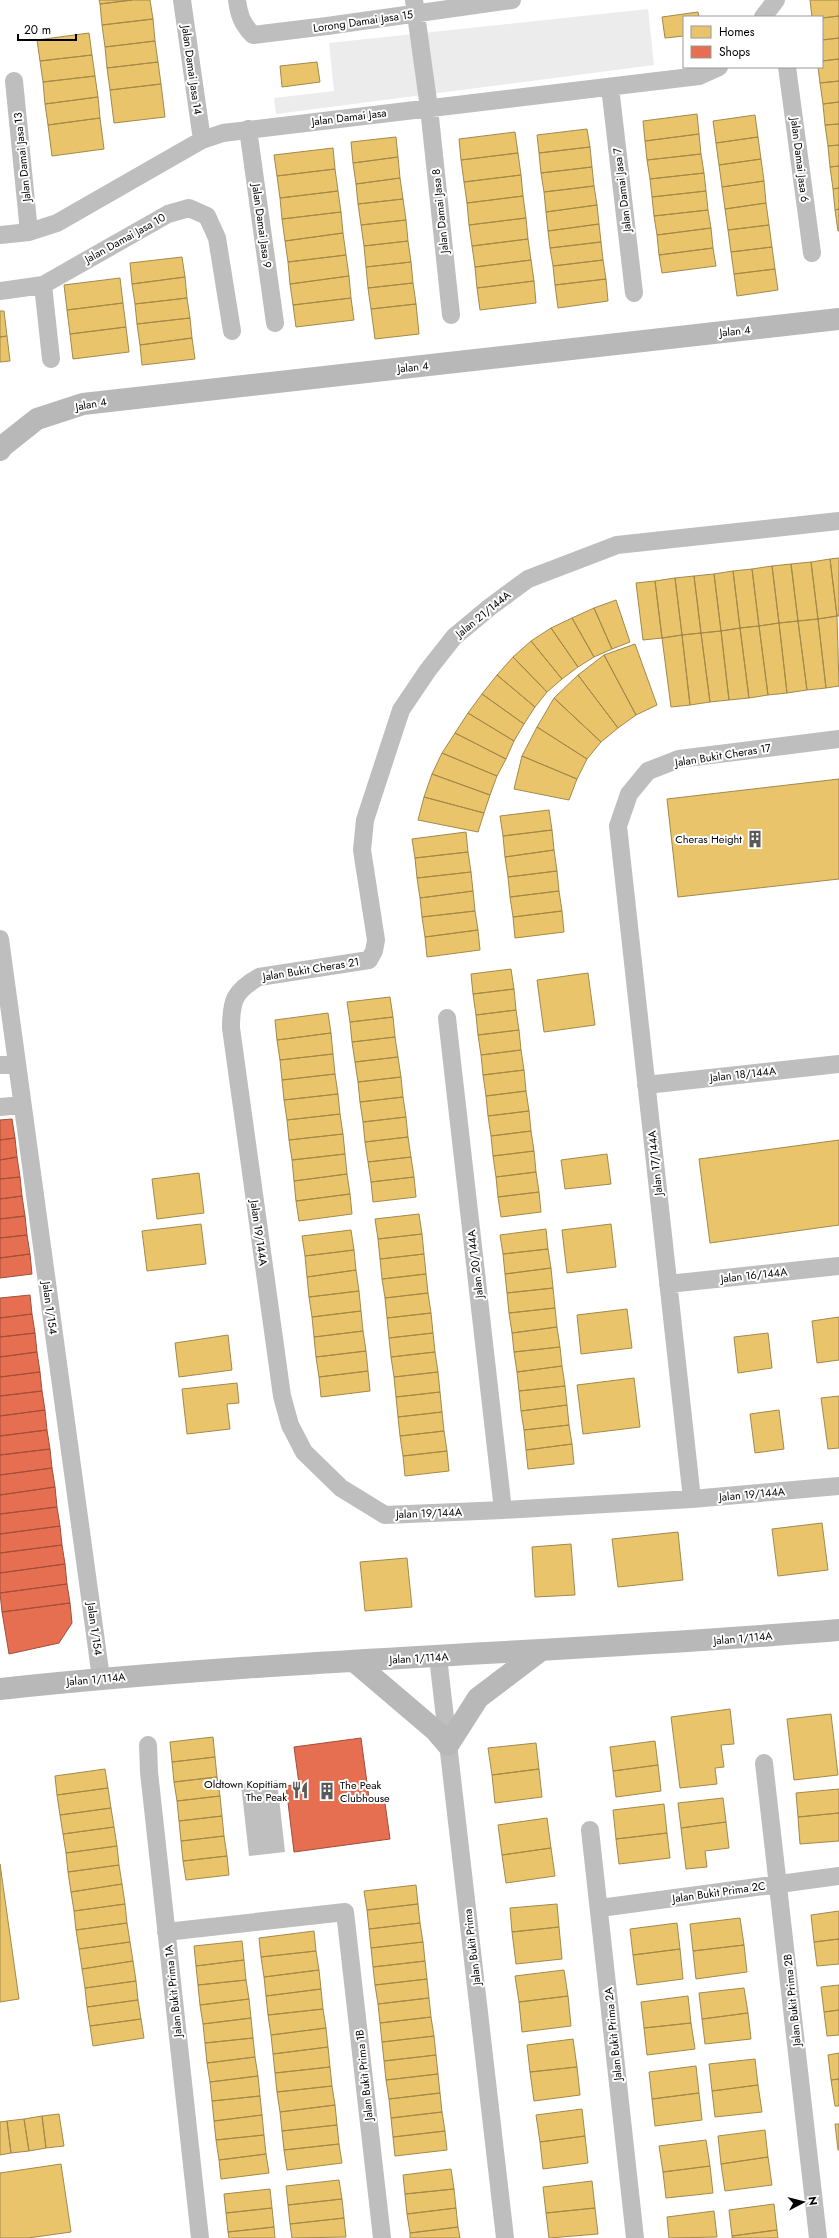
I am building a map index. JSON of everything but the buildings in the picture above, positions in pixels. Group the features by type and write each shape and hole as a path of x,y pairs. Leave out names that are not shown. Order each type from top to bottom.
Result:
{"street":[{"name":"Jalan Damai Jasa 14","path":"182,0 202,140"},
{"name":"Lorong Damai Jasa 15","path":"237,0 239,15 244,26 253,35 327,26 414,6 512,0"},
{"path":"764,16 777,0"},
{"path":"777,0 781,16"},
{"name":"Jalan Damai Jasa 8","path":"414,6 429,108 451,315"},
{"name":"Jalan Damai Jasa","path":"0,235 30,232 57,223 202,140 223,133 248,128 699,76 717,68"},
{"name":"Jalan Damai Jasa 6","path":"787,68 812,253"},
{"name":"Jalan Damai Jasa 13","path":"14,81 30,232"},
{"name":"Jalan Damai Jasa 7","path":"610,87 634,293"},
{"name":"Jalan Damai Jasa 9","path":"248,128 275,323"},
{"name":"Jalan Damai Jasa 10","path":"0,291 43,285 168,214 189,208 207,216 217,238 232,331"},
{"path":"43,285 51,359"},
{"name":"Jalan 4","path":"0,450 37,419 83,404 839,319"},
{"name":"Jalan 21/144A","path":"374,951 376,940 362,850 365,820 401,710 428,670 454,638 490,607 528,579 617,545 839,520"},
{"name":"Jalan Bukit Cheras 17","path":"618,826 629,794 648,771 679,759 839,739"},
{"name":"Jalan 17/144A","path":"618,826 692,1499"},
{"name":"Jalan 1/154","path":"0,939 8,1064 22,1105 101,1678"},
{"name":"Jalan Bukit Cheras 21","path":"231,1028 231,1010 237,993 246,984 259,977 369,960 374,951"},
{"name":"Jalan 20/144A","path":"447,1018 503,1510"},
{"name":"Jalan 19/144A","path":"231,1028 282,1396 290,1425 304,1452 341,1488 385,1515 692,1499 839,1486"},
{"name":"Jalan 18/144A","path":"646,1085 839,1064"},
{"path":"0,1107 22,1105"},
{"name":"Jalan 16/144A","path":"668,1284 839,1266"},
{"name":"Jalan 1/114A","path":"0,1689 101,1678 691,1642 839,1630"},
{"path":"355,1662 436,1731 448,1745 478,1698 540,1651"},
{"name":"Jalan Bukit Prima","path":"438,1657 505,2238"},
{"name":"Jalan Bukit Prima 1A","path":"148,1745 149,1772 200,2238"},
{"name":"Jalan Bukit Prima 2B","path":"764,1763 779,1884 818,2238"},
{"name":"Jalan Bukit Prima 2A","path":"590,1830 600,1908 635,2238"},
{"name":"Jalan Bukit Prima 2C","path":"600,1908 839,1876"},
{"name":"Jalan Bukit Prima 1B","path":"166,1932 346,1912 382,2238"}],"shaded area":[{"path":"648,9 654,65 276,114 274,98 334,91 329,43"},
{"path":"277,1780 285,1852 249,1856 241,1784"}],"place":[{"name":"Cheras Height","path":"755,839"},
{"name":"Oldtown Kopitiam The Peak","path":"300,1790"},
{"name":"The Peak Clubhouse","path":"327,1791"}]}
